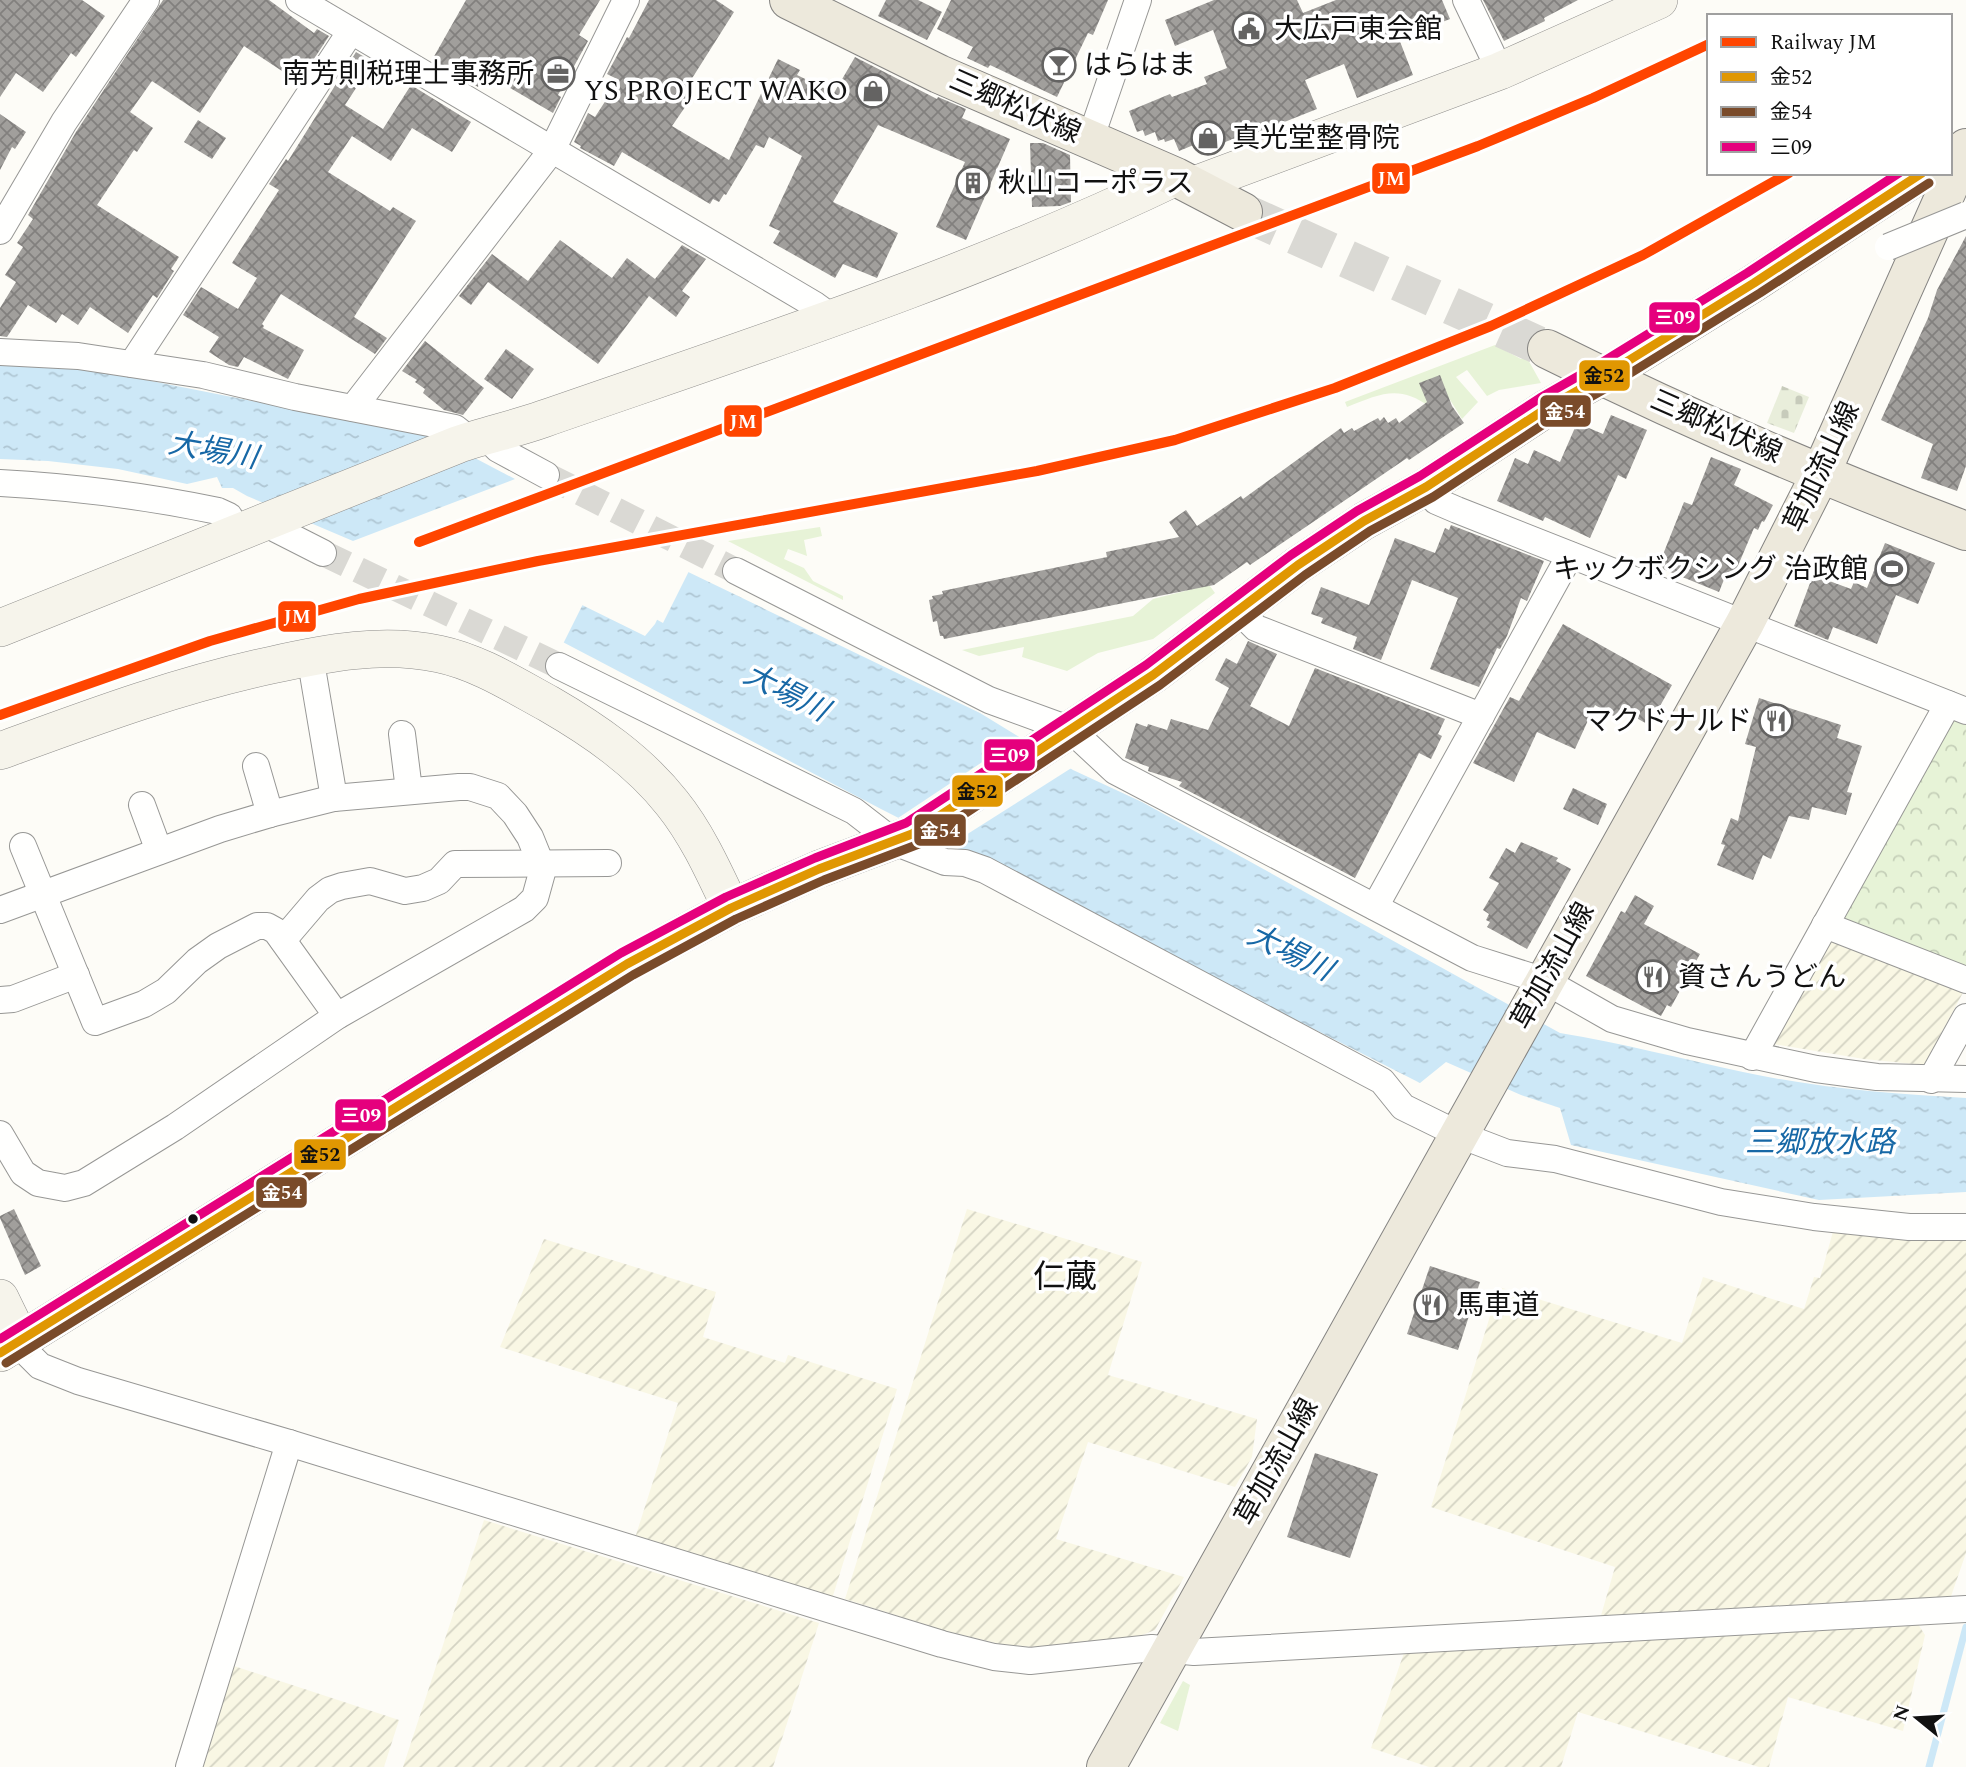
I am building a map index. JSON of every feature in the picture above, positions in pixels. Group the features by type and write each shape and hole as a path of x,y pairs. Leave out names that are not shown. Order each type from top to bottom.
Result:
{"main road":[{"name":"三郷松伏線","path":"789,0 939,74 1185,181 1243,212"},
{"name":"草加流山線","path":"1106,1767 1745,623 1821,473 1966,148"},
{"name":"三郷松伏線","path":"1547,349 1602,377 1875,497 1966,531"}],"street":[{"path":"0,231 64,122 146,0"},
{"path":"299,0 834,318"},
{"path":"353,408 552,150 626,0"},
{"path":"1090,140 1138,0"},
{"path":"1466,0 1500,71"},
{"path":"5,620 262,523 471,440 526,425 834,318 1185,181 1384,116 1500,71 1659,0"},
{"path":"132,365 351,31"},
{"path":"1952,149 1966,137"},
{"path":"11,1347 607,976 731,908 819,869 903,838 1153,675 1298,565 1364,521 1426,487 1547,408 1765,276 1919,175"},
{"path":"1888,247 1966,215"},
{"path":"0,352 78,356 203,375 295,397 455,428 471,440 498,449 546,475"},
{"path":"0,483 69,487 146,496 218,511 262,523 324,553"},
{"path":"1426,487 1436,501 1957,707 1825,925 1752,1057"},
{"path":"1375,907 1570,555"},
{"path":"736,571 1062,736 1115,771 1472,958 1612,1019 1752,1057 1816,1069 1877,1077 1966,1079"},
{"path":"1239,611 1256,628 1481,716"},
{"path":"0,751 169,691 310,656 389,649 441,654 474,665 561,711 596,733 632,761 671,802 709,862 731,908"},
{"path":"310,656 334,798"},
{"path":"559,666 854,811 945,862 965,863 985,870 1382,1081 1403,1107 1469,1119 1507,1153 1555,1159 1721,1202 1827,1219 1909,1227 1966,1227"},
{"path":"402,734 409,790"},
{"path":"256,766 270,814"},
{"path":"0,910 43,892 270,814 334,798 409,790 470,787 498,796 523,825 543,869 535,898 524,909 337,1016 175,1127 84,1183 65,1188 37,1183 23,1173 0,1134"},
{"path":"142,805 159,851"},
{"path":"23,846 95,1023 144,1004 166,991 197,961 218,946 257,926 267,926 276,931 337,1016"},
{"path":"283,940 318,900 342,886 370,881 405,891 423,888 439,881 455,864 608,863"},
{"path":"1825,925 1966,980"},
{"path":"0,1000 13,999 76,975"},
{"path":"1931,1080 1966,1017"},
{"path":"0,1298 11,1347"},
{"path":"11,1347 29,1354 40,1366 78,1381 289,1443 942,1644 994,1657 1030,1661 1152,1648 1194,1652 1957,1610"},
{"path":"189,1767 289,1443"}],"shaded area":[{"path":"1831,939 1966,987 1924,1065 1864,1059 1773,1044"},
{"path":"967,1209 1142,1262 1108,1375 1257,1419 1252,1457 1235,1487 1088,1442 1056,1539 1184,1577 1155,1630 1129,1640 1033,1647 1000,1644 946,1631 845,1599"},
{"path":"1834,1228 1966,1234 1966,1553 1949,1602 1600,1619 1615,1567 1431,1507 1499,1287 1682,1343 1703,1277 1804,1309 1814,1277 1820,1278"},
{"path":"544,1239 716,1292 703,1337 785,1363 788,1355 897,1389 832,1599 635,1538 678,1403 500,1347"},
{"path":"484,1520 819,1623 773,1767 403,1767"},
{"path":"1918,1624 1925,1635 1903,1731 1788,1697 1769,1767 1759,1767 1578,1712 1561,1767 1429,1767 1371,1748 1405,1650"},
{"path":"234,1666 399,1720 384,1767 202,1767"}],"green space":[{"path":"1495,345 1521,359 1526,356 1541,383 1499,390 1487,396 1467,370 1456,377 1478,402 1462,419 1447,395 1430,407 1409,395 1399,393 1380,395 1347,407 1345,402"},
{"path":"1782,386 1809,397 1794,433 1767,423"},
{"path":"820,527 822,536 804,540 807,556 788,549 784,559 804,568 813,581 843,596 843,600 728,541"},
{"path":"1207,582 1215,593 1153,639 1098,653 1067,671 1022,657 1024,647 979,656 962,650 1133,616 1153,599 1201,587"},
{"path":"1957,718 1966,721 1966,970 1839,919 1947,721"},
{"path":"1183,1681 1190,1685 1178,1731 1160,1723"}],"water":[{"name":"大場川","path":"0,363 62,367 121,375 435,437 515,479 353,541 233,488 222,488 217,477 187,484 118,469 0,459"},
{"path":"682,569 980,713 1073,770 1142,802 1560,1033 1799,1082 1966,1098 1966,1192 1819,1200 1571,1145 1560,1108 1521,1095 1446,1062 1420,1083 881,809 557,639 576,602 645,636 655,624"}],"pier":[{"path":"683,566 690,569 663,623 654,618 679,568"},
{"path":"577,599 584,602 562,646 553,638"},
{"path":"1023,735 1073,767 947,847 895,820"}],"building":[{"path":"0,0 82,0 105,16 76,57 71,53 43,92 16,73 0,97"},
{"path":"163,0 269,0 314,33 317,29 329,36 308,68 291,57 282,71 244,46 200,113 152,81 130,112 153,128 137,152 134,150 97,205 179,257 171,269 174,271 157,298 153,295 128,333 90,307 78,325 62,314 56,323 28,305 7,337 0,336 0,308 16,282 5,275 23,247 17,243 33,219 28,215 76,132"},
{"path":"466,0 600,0 579,35 588,41 558,95 561,97 553,113 486,74 478,87 432,60"},
{"path":"649,0 716,0 734,12 684,91 692,97 672,126 729,160 778,59 800,70 797,75 834,93 855,57 937,99 938,97 966,109 962,118 1010,139 966,240 936,227 965,162 878,125 833,202 898,233 877,278 843,264 835,278 773,243 780,231 769,226 802,156 769,137 764,148 756,145 726,195 724,194 719,202 713,199 710,204 622,152 614,166 580,148 581,146 574,142 588,113 595,117 619,80 607,74"},
{"path":"886,0 918,0 942,12 927,40 878,16"},
{"path":"951,0 1108,0 1093,35 1088,33 1057,97 990,65 988,68 967,58 973,47 937,29"},
{"path":"1214,0 1297,0 1303,13 1336,0 1442,0 1450,19 1399,39 1413,75 1357,98 1344,64 1305,80 1317,109 1234,142 1233,139 1199,152 1196,144 1179,151 1174,139 1158,141 1155,132 1145,136 1143,130 1137,132 1129,111 1170,94 1172,97 1207,84 1204,77 1227,68 1213,30 1175,46 1165,20"},
{"path":"1483,0 1578,0 1544,18 1545,21 1504,41"},
{"path":"356,52 373,62 345,105 383,129 411,85 471,122 452,152 412,128 391,161 352,136 328,172 390,211 393,207 416,221 354,317 387,338 375,354 281,294 262,324 263,328 304,350 288,379 244,357 238,367 229,365 209,352 219,337 183,315 201,287 238,309 257,278 232,263 279,190 269,184 286,159 288,161"},
{"path":"0,114 26,132 15,149 12,147 0,170"},
{"path":"198,120 226,138 212,159 184,142"},
{"path":"1030,143 1043,143 1070,155 1071,202 1060,206 1032,207"},
{"path":"1966,236 1966,466 1957,491 1921,478 1933,444 1881,420 1928,318 1937,290"},
{"path":"560,240 612,278 627,258 655,279 682,245 706,259 682,291 690,297 676,317 649,296 598,364 488,282 471,305 459,296 492,254 528,281"},
{"path":"425,341 484,388 463,415 444,410 423,393 425,389 415,382 417,380 402,371"},
{"path":"506,349 534,369 512,399 484,379"},
{"path":"1440,375 1452,406 1464,423 1409,460 1407,458 1250,565 1247,562 1214,585 944,639 940,636 937,621 933,622 929,600 933,599 932,596 943,594 942,591 1107,557 1106,552 1179,537 1169,522 1186,510 1197,526 1241,496 1243,499 1341,428 1344,433 1352,428 1354,431 1384,417 1388,423 1396,418 1399,423 1427,402 1419,383"},
{"path":"1611,415 1647,430 1626,479 1618,475 1590,538 1545,517 1543,521 1497,501 1515,458 1528,464 1534,450 1560,462 1577,423 1603,434"},
{"path":"1711,457 1741,469 1734,485 1773,505 1758,530 1754,528 1734,575 1727,572 1719,592 1658,567 1684,502 1692,505"},
{"path":"1451,525 1544,561 1527,601 1521,598 1507,636 1500,649 1497,648 1479,687 1430,669 1458,598 1412,580 1381,660 1353,649 1357,637 1321,623 1323,618 1311,614 1321,587 1369,605 1395,538 1435,553 1445,528 1449,530"},
{"path":"1885,543 1935,563 1918,604 1896,595 1877,644 1833,627 1828,640 1794,626 1813,575 1851,589 1854,582 1867,588"},
{"path":"1563,624 1672,685 1649,725 1622,710 1617,718 1595,705 1575,749 1537,732 1514,782 1473,763 1510,697 1519,701"},
{"path":"1248,641 1277,654 1250,706 1289,726 1315,668 1445,719 1438,734 1442,736 1431,759 1419,753 1355,878 1179,786 1182,782 1148,771 1149,767 1125,758 1136,723 1167,730 1171,719 1208,730 1229,688 1215,680 1226,658 1237,664"},
{"path":"1759,698 1841,725 1837,738 1862,746 1847,792 1852,793 1846,815 1812,807 1809,820 1789,816 1771,859 1763,855 1753,880 1717,865 1725,845 1721,844 1731,818 1738,821 1756,747 1745,744"},
{"path":"1573,788 1607,804 1598,825 1563,809"},
{"path":"1521,842 1558,858 1556,861 1571,869 1527,949 1487,927 1490,922 1486,920 1489,914 1483,910 1499,883 1489,878 1506,848 1515,853"},
{"path":"1635,895 1654,906 1644,924 1700,954 1671,1007 1667,1005 1661,1016 1586,976 1621,911 1625,913"},
{"path":"14,1209 41,1266 25,1275 0,1218"},
{"path":"1430,1266 1480,1282 1458,1350 1407,1334"},
{"path":"1315,1453 1378,1474 1350,1558 1287,1537"}],"waterway":[{"path":"1929,1767 1966,1627"}],"tunnel":[{"path":"1243,212 1547,349"},
{"path":"546,475 736,571"},
{"path":"323,553 559,666"}],"rail line":[{"name":"JM","path":"419,542 1478,146 1593,98 1707,45"},
{"name":"JM","path":"0,715 210,641 359,599 538,561 1037,471 1175,440 1335,388 1491,326 1643,255 1785,175"}],"transit line":[{"name":"三09","path":"0,1339 621,953 726,897 815,858 906,823 1146,665 1291,555 1357,511 1420,476 1540,398 1747,273 1896,175"},
{"name":"金52","path":"0,1353 627,964 731,908 819,869 912,834 1153,675 1298,565 1364,521 1426,487 1547,408 1754,283 1919,175"},
{"name":"金54","path":"6,1363 633,975 736,919 824,880 919,844 1160,685 1305,575 1370,531 1433,497 1553,418 1760,293 1929,183"}],"place":[{"name":"大広戸東会館","path":"1249,29"},
{"name":"はらはま","path":"1059,65"},
{"name":"南芳則税理士事務所","path":"558,74"},
{"name":"YS PROJECT WAKO","path":"873,91"},
{"name":"真光堂整骨院","path":"1208,138"},
{"name":"秋山コーポラス","path":"973,183"},
{"name":"キックボクシング 治政館","path":"1892,569"},
{"name":"マクドナルド","path":"1776,721"},
{"name":"資さんうどん","path":"1653,977"},
{"name":"馬車道","path":"1431,1305"}],"district":[{"name":"仁蔵","path":"1065,1277"}],"water label":[{"name":"三郷放水路","path":"1820,1143"}]}
